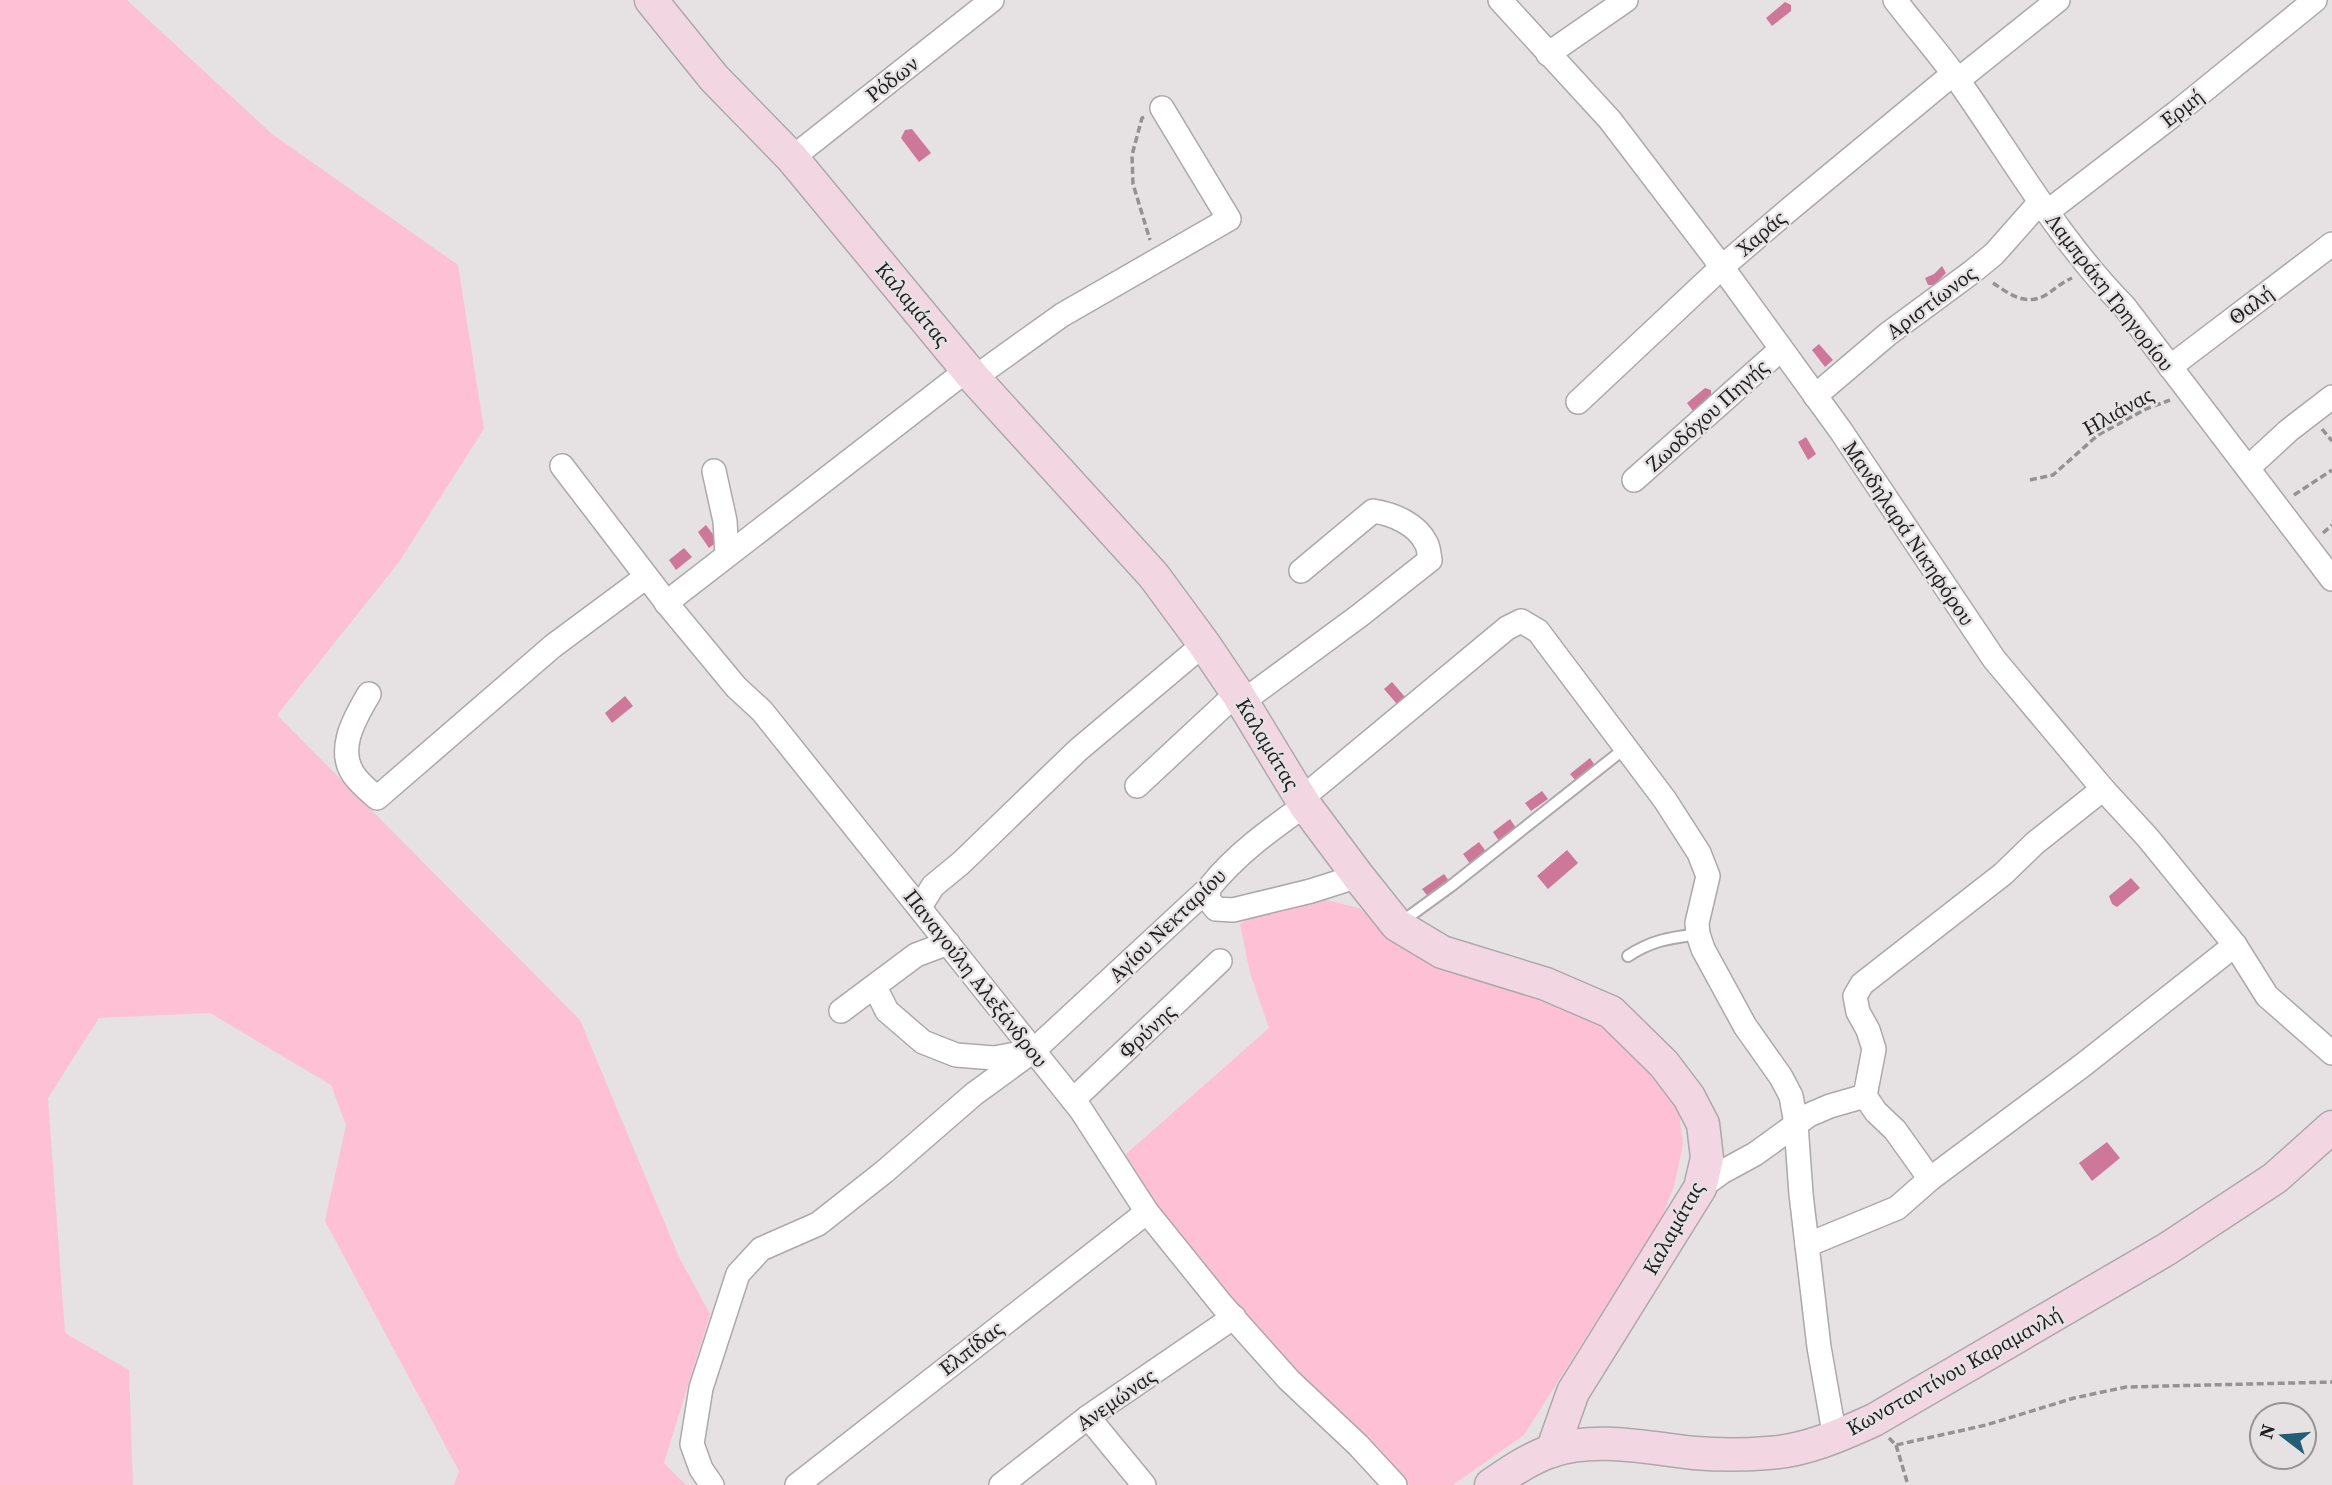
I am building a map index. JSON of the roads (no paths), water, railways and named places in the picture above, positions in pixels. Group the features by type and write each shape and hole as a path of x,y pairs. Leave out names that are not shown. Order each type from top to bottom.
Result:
{"street":[{"name":"Καλαμάτας","path":"651,0 714,78 792,158 970,374 1154,576 1204,644 1303,802 1397,925 1442,952 1546,984 1611,1012 1664,1065 1689,1097 1703,1124 1707,1158 1700,1188 1573,1392 1552,1451"},
{"name":"Ρόδων","path":"792,158 992,0"},
{"name":"Μανδηλαρά Νικηφόρου","path":"1500,0 1610,120 1723,267 1815,396 1994,659 2103,789 2148,838 2235,945 2267,996 2332,1053"},
{"path":"1548,54 1626,0"},
{"name":"Λαμπράκη Γρηγορίου","path":"1895,0 1956,77 2044,207 2095,276 2124,306 2332,579"},
{"name":"Χαράς","path":"1578,402 1790,208 2058,0"},
{"name":"Ερμή","path":"2044,207 2181,109 2315,0"},
{"path":"666,603 970,374 1062,316 1229,219 1162,108"},
{"name":"Αριστίωνος","path":"1815,396 1888,334 1994,254 2044,207"},
{"name":"Θαλή","path":"2170,366 2332,244"},
{"name":"Ζωοδόχου Πηγής","path":"1634,480 1780,349"},
{"path":"2249,467 2288,431 2332,397"},
{"name":"Παναγούλη Αλεξάνδρου","path":"562,466 666,603 736,687 762,711 1073,1100 1147,1212 1289,1380 1358,1445 1395,1485"},
{"path":"714,471 725,522 727,555"},
{"path":"1137,786 1239,698 1369,609 1430,560 1426,543 1412,526 1390,513 1373,511 1301,571"},
{"path":"369,694 353,721 345,754 355,777 377,798 554,646 646,577"},
{"name":"Αγίου Νεκταρίου","path":"712,1485 701,1469 692,1444 701,1388 738,1274 761,1249 818,1224 884,1172 974,1094 1034,1051 1209,888 1223,870 1252,844 1507,628 1521,621 1538,631 1624,749"},
{"path":"920,907 933,886 961,863 1078,750 1204,644"},
{"path":"1624,749 1665,800 1699,853 1708,876 1697,923 1698,934 1712,968 1745,1026 1791,1096 1819,1347 1835,1437"},
{"path":"1930,1179 1895,1130 1876,1112 1865,1096 1874,1049 1858,1012 1855,996 1862,984 2003,874 2035,843 2103,789"},
{"path":"1209,888 1208,899 1216,909 1233,910 1311,891 1357,876"},
{"path":"841,1011 916,955 948,943"},
{"path":"1807,1245 1897,1208 1930,1179 2083,1065 2235,945"},
{"name":"Φρύνης","path":"1073,1100 1220,961"},
{"path":"875,988 887,1011 923,1042 956,1055 993,1058 1034,1051"},
{"path":"1700,1188 1722,1171 1755,1154 1809,1115 1865,1096"},
{"name":"Κωνσταντίνου Καραμανλή","path":"1491,1485 1521,1465 1552,1451 1582,1446 1610,1444 1697,1453 1769,1453 1835,1437 1874,1420 2167,1249 2275,1178 2332,1128"},
{"name":"Ελπίδας","path":"797,1485 1147,1212"},
{"name":"Ανεμώνας","path":"1001,1485 1088,1417 1234,1317"},
{"path":"1088,1417 1144,1485"}],"lane":[{"path":"1397,925 1451,886 1624,749"},
{"path":"1628,956 1646,944 1698,934"}]}
